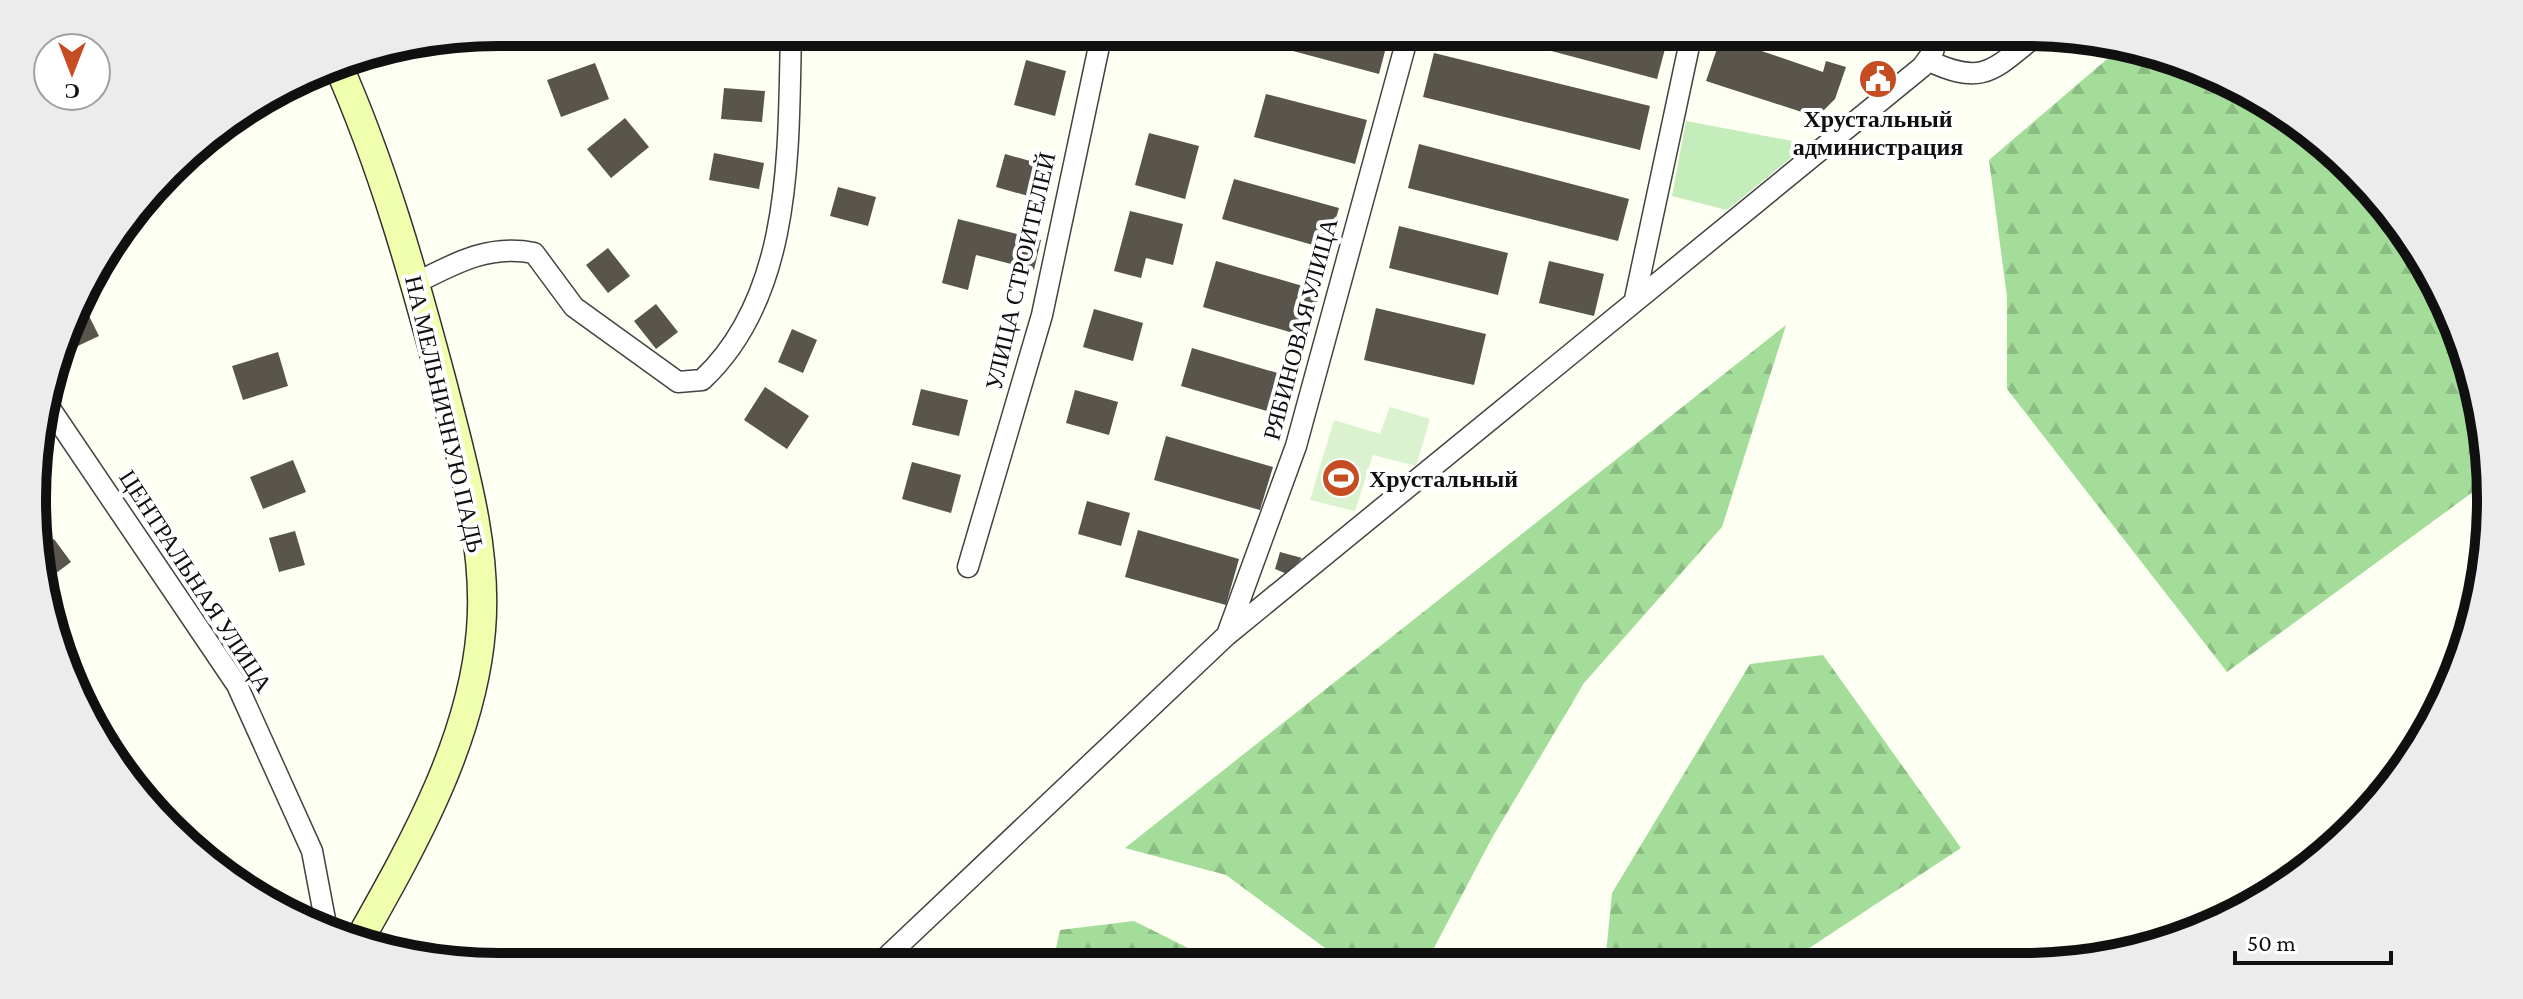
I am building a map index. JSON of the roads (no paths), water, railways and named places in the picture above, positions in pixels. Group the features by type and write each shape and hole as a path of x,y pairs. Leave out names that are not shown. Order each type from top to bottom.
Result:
{"street":[{"path":"416,283 486,252 512,248 534,253 574,307 678,382 702,380 733,343 767,274 787,170 791,46"},
{"name":"УЛИЦА СТРОИТЕЛЕЙ","path":"968,567 1042,315 1099,46"},
{"name":"РЯБИНОВАЯ УЛИЦА","path":"1227,635 1296,446 1405,46"},
{"path":"1635,299 1689,46"},
{"path":"891,953 1227,635 1927,60 1932,46"},
{"path":"1927,60 1957,74 1976,75 1997,67 2023,46"},
{"name":"НА МЕЛЬНИЧНУЮ ПАДЬ","path":"341,75 416,283 473,515 483,582 481,632 469,693 452,752 425,817 363,932"},
{"name":"ЦЕНТРАЛЬНАЯ УЛИЦА","path":"54,415 237,685 312,851 325,917"}],"place":[{"name":"Хрустальный администрация","path":"1878,79"},
{"name":"Хрустальный","path":"1341,478"}]}
